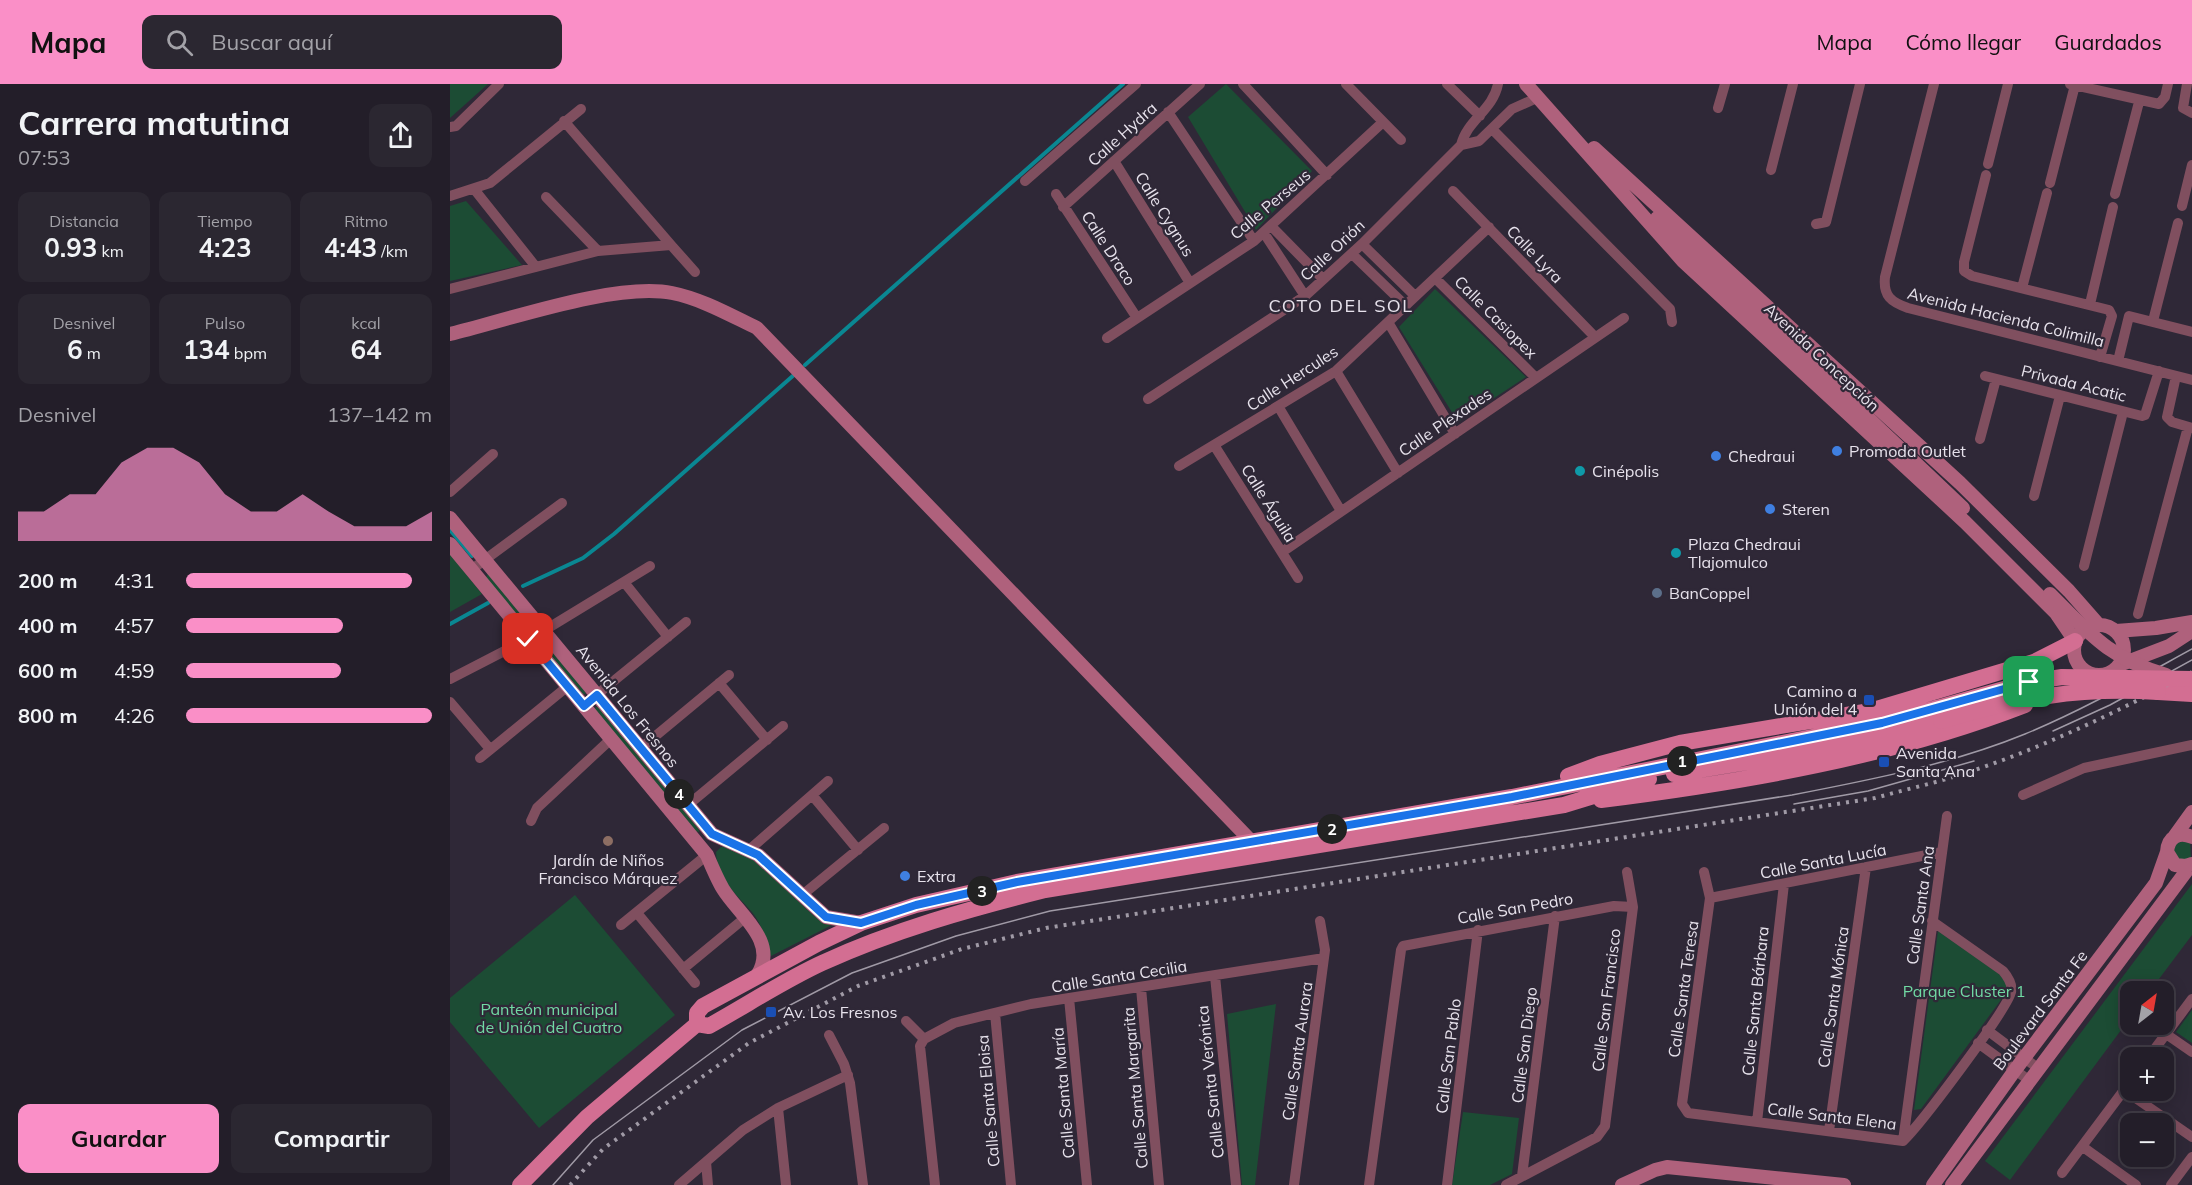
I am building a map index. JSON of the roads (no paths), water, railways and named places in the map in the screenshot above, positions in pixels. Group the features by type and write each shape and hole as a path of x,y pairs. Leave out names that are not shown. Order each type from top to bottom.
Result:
{"main road":[{"name":"Avenida Concepción","path":"1526,84 1960,483 2069,591 2098,624"},
{"name":"Avenida Concepción","path":"1539,97 1683,261 1965,522 2056,613 2075,641"},
{"name":"Avenida Concepción","path":"1588,152 1943,488 2092,637 2121,659 2174,678"},
{"path":"450,334 593,298 628,292 671,293 720,310 757,328 1253,843"},
{"name":"Avenida Los Fresnos","path":"450,518 712,834 749,850 768,863 826,917 861,923"},
{"name":"Avenida Los Fresnos","path":"450,544 707,855 724,890 756,929 764,957 764,965 759,974"},
{"path":"1512,797 1600,764 1680,743 1870,711 1925,696 2034,662 2075,641 2084,630 2098,624 2116,631 2192,622"},
{"path":"2116,631 2124,644 2125,651 2120,665"},
{"path":"2075,641 2074,650 2079,665 2092,674 2100,675 2108,674 2120,665 2169,646 2192,631"},
{"path":"520,1185 587,1117 697,1024 709,1026 753,998 822,963 902,930 1045,890 1774,772 1906,745 2005,713 2100,675"},
{"path":"1564,805 1662,776 1833,748 2029,682 2062,677 2192,679"},
{"path":"697,1024 697,1013 703,1006 759,974 861,923 916,905 1017,882 1512,797 1882,723 2040,695 2109,689 2192,694"},
{"path":"2174,837 2192,812"},
{"path":"2174,837 2184,834 2192,837"},
{"name":"Boulevard Santa Fe","path":"1933,1185 2015,1070 2156,883 2168,843 2174,837"},
{"path":"707,855 710,844 720,839"},
{"path":"2167,852 2175,865 2191,864"},
{"name":"Boulevard Santa Fe","path":"1952,1185 2191,864"},
{"path":"1622,1185 1667,1167 1844,1185"}],"street":[{"path":"450,128 456,126 499,84"},
{"path":"1025,181 1136,84"},
{"name":"Calle Hydra","path":"1064,207 1200,84"},
{"path":"1243,84 1328,175"},
{"path":"1346,84 1401,140"},
{"path":"1447,84 1480,116"},
{"name":"Calle Orión","path":"1148,399 1305,296 1352,254 1461,145 1467,130 1496,96 1498,84"},
{"path":"1718,108 1725,84"},
{"path":"1771,170 1793,84"},
{"path":"1816,224 1826,222 1860,84"},
{"name":"Avenida Hacienda Colimilla","path":"1934,84 1885,277 1884,289 1888,297 1895,304 1908,308 2192,380"},
{"path":"2008,84 1964,262 1964,271 2109,310 2112,314 2100,357"},
{"path":"2022,288 2049,188 2073,85 2139,102 2162,103 2168,84"},
{"path":"2187,84 2183,108 2192,113"},
{"name":"Calle Orión","path":"1461,145 1479,141 1512,109 1539,97"},
{"path":"2115,194 2139,102"},
{"path":"450,196 490,183 581,109"},
{"path":"1168,112 1254,241"},
{"path":"564,121 695,272"},
{"name":"Calle Perseus","path":"1107,338 1254,241 1383,122"},
{"path":"1492,129 1670,309 1672,322"},
{"name":"Calle Cygnus","path":"1114,161 1190,283"},
{"path":"2182,206 2192,165"},
{"path":"474,189 536,267"},
{"name":"Calle Lyra","path":"1454,191 1595,337"},
{"name":"Calle Draco","path":"1056,194 1137,318"},
{"path":"546,196 598,251"},
{"path":"2090,304 2113,207"},
{"path":"2153,321 2178,223"},
{"name":"Calle Hercules","path":"1179,466 1336,371 1489,227"},
{"path":"1268,229 1323,279"},
{"path":"1268,229 1305,296"},
{"path":"1362,244 1415,296"},
{"path":"450,289 598,251 671,245"},
{"path":"1352,254 1406,306"},
{"name":"Calle Casiopex","path":"1435,278 1536,378"},
{"path":"2118,361 2129,316 2192,332"},
{"name":"Calle Plexades","path":"1282,552 1624,318"},
{"path":"1388,322 1455,434"},
{"path":"1336,371 1398,473"},
{"name":"Privada Acatic","path":"1980,439 1991,378 2123,412 2145,415 2159,371"},
{"path":"2138,614 2190,428 2172,422 2167,417 2176,376"},
{"path":"2034,496 2060,396"},
{"path":"1278,406 1341,511"},
{"path":"2084,566 2123,412"},
{"name":"Calle Águila","path":"1214,445 1298,578"},
{"path":"450,492 493,454"},
{"path":"471,570 562,503"},
{"path":"545,630 650,566"},
{"path":"624,582 668,637"},
{"path":"584,706 686,622"},
{"path":"450,679 528,639"},
{"path":"640,748 729,675"},
{"path":"719,683 767,740"},
{"path":"480,758 567,686"},
{"path":"450,702 490,749"},
{"path":"688,806 783,726"},
{"path":"531,821 537,808 611,739"},
{"path":"2023,795 2084,768 2192,744"},
{"path":"749,850 828,781"},
{"path":"812,795 858,850"},
{"name":"Calle Santa Ana","path":"1903,1141 1947,816"},
{"path":"801,896 884,828"},
{"name":"Calle Santa Lucía","path":"1710,898 1942,852"},
{"path":"621,925 707,855"},
{"name":"Calle Santa Mónica","path":"1829,1131 1866,867"},
{"name":"Calle San Francisco","path":"1522,1176 1602,1132 1605,1126 1633,907 1627,872"},
{"name":"Calle Santa Teresa","path":"1683,1109 1710,898 1704,872"},
{"name":"Calle Santa Bárbara","path":"1757,1122 1784,884"},
{"name":"Calle San Pedro","path":"1369,1185 1401,950 1404,946 1555,916 1614,906 1633,907"},
{"path":"637,913 695,983"},
{"name":"Calle San Diego","path":"1522,1176 1555,916"},
{"path":"683,969 746,917"},
{"name":"Calle Santa Aurora","path":"1294,1185 1324,958 1320,921"},
{"name":"Calle Santa Elena","path":"1683,1109 1688,1113 1903,1141 1918,1126 1978,1043 2011,992 2010,981 2004,971 1932,921"},
{"name":"Calle San Pablo","path":"1447,1185 1478,930"},
{"name":"Calle Santa Cecilia","path":"924,1039 954,1023 1069,998 1324,958"},
{"name":"Calle Santa Verónica","path":"1215,976 1236,1185"},
{"name":"Calle Santa Margarita","path":"1141,988 1159,1185"},
{"name":"Calle Santa María","path":"1069,998 1087,1185"},
{"path":"2174,1023 2192,999"},
{"name":"Calle Santa Eloisa","path":"995,1013 1011,1185"},
{"path":"906,1021 924,1039 920,1046 935,1185"},
{"path":"1987,1030 2039,1069"},
{"path":"829,1035 848,1075 863,1185"},
{"path":"2167,1035 2192,1052"},
{"path":"1978,1043 2030,1081"},
{"path":"679,1185 743,1130 778,1108 848,1075"},
{"path":"2062,1173 2120,1096"},
{"path":"2146,1101 2192,1137"},
{"path":"778,1108 786,1185"},
{"path":"2083,1147 2136,1185"},
{"path":"2171,1185 2192,1157"},
{"path":"706,1162 708,1185"},
{"path":"1506,1185 1522,1176"}],"waterway":[{"path":"805,365 1123,84"},
{"path":"523,586 583,558 614,534 795,374"},
{"path":"450,530 472,556"},
{"path":"450,624 488,603"}],"tram line":[{"path":"553,1185 593,1140 742,1030 852,973 956,936 1050,911 1792,795 1881,777 1969,754 2047,725 2192,649"},
{"path":"2053,731 2110,705 2192,660"},
{"path":"1794,804 1868,791 1974,761"}],"railway":[{"path":"570,1185 603,1149 749,1043 858,986 962,949 1046,928 1875,798 1960,775 2029,750 2111,713 2192,672"}],"place":[{"name":"Promoda Outlet","path":"1837,451"},
{"name":"Chedraui","path":"1716,456"},
{"name":"Cinépolis","path":"1580,471"},
{"name":"Steren","path":"1770,509"},
{"name":"Plaza Chedraui Tlajomulco","path":"1676,553"},
{"name":"BanCoppel","path":"1657,593"},
{"name":"Camino a Unión del 4","path":"1869,700"},
{"name":"Avenida Santa Ana","path":"1884,762"},
{"name":"Jardín de Niños Francisco Márquez","path":"608,841"},
{"name":"Extra","path":"905,876"},
{"name":"Av. Los Fresnos","path":"771,1012"}],"district":[{"name":"COTO DEL SOL","path":"1341,305"}],"park label":[{"name":"Parque Cluster 1","path":"1964,991"},
{"name":"Panteón municipal de Unión del Cuatro","path":"549,1018"}]}
